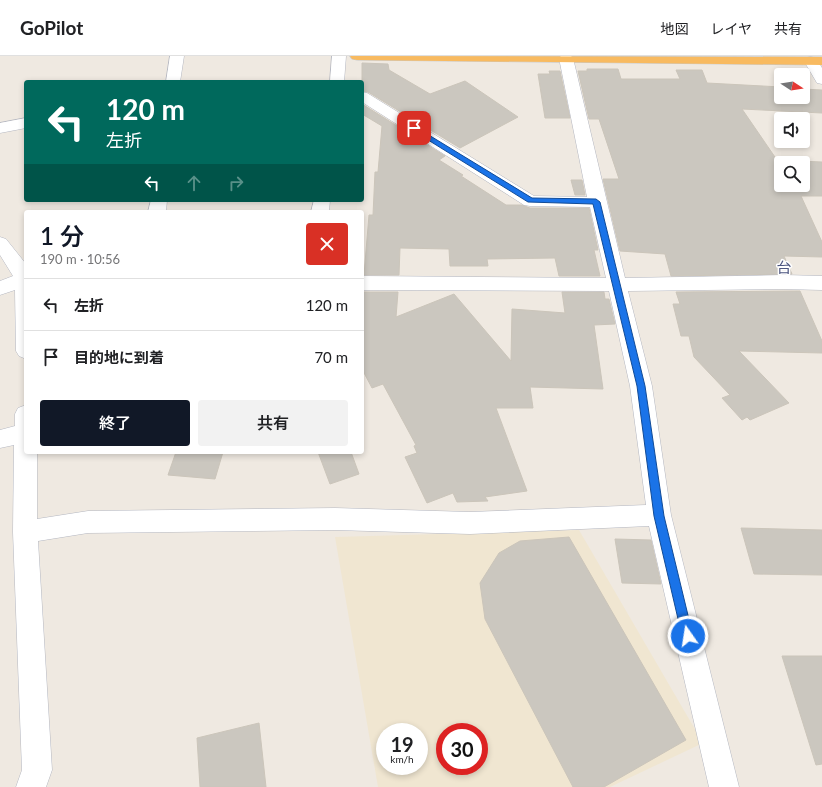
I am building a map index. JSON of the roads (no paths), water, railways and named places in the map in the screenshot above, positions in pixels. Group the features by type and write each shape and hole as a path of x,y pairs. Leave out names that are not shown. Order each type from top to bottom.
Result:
{"highway":[{"path":"357,56 722,58 816,61"}],"street":[{"path":"173,80 177,56"},
{"path":"338,56 338,80"},
{"path":"566,58 596,202 641,386 659,516 724,787"},
{"path":"816,61 822,80"},
{"path":"364,97 530,201 596,202"},
{"path":"0,128 24,123"},
{"path":"0,243 24,276"},
{"path":"0,288 24,278"},
{"path":"364,284 616,285 784,282 822,283"},
{"path":"0,439 24,433"},
{"path":"26,454 25,532 37,770 31,787"},
{"path":"25,532 88,522 335,519 470,523 659,516"}],"district":[{"name":"台","path":"784,268"}]}
